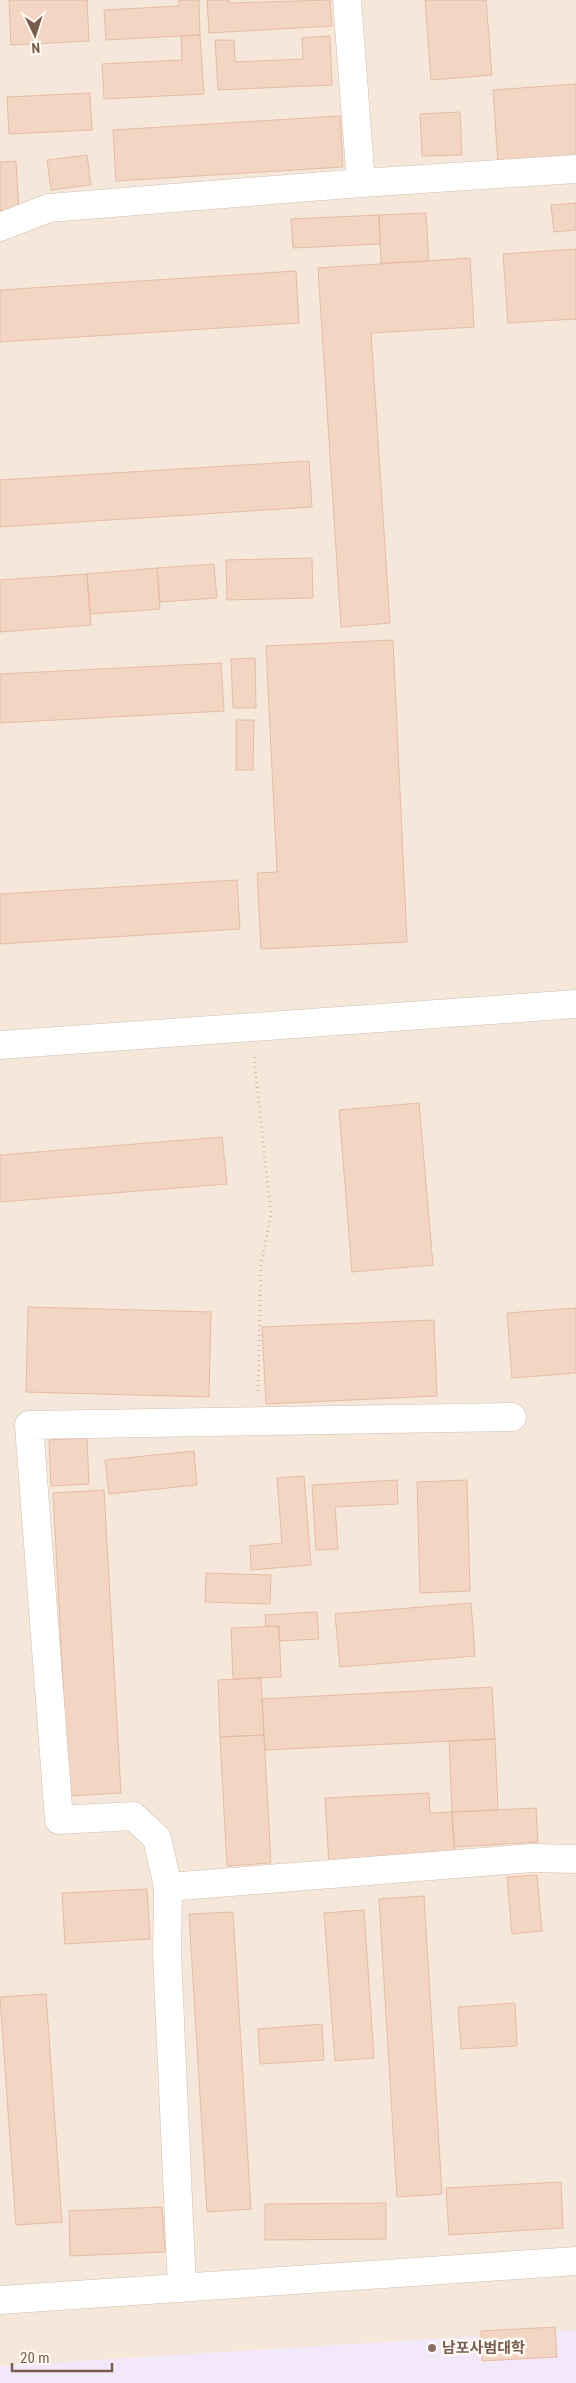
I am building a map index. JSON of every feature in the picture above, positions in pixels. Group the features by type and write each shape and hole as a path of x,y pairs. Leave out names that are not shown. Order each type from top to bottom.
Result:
{"street":[{"path":"347,0 361,183"},
{"path":"0,226 49,208 361,183 576,169"},
{"path":"0,1044 576,1004"},
{"path":"182,2288 167,1954 168,1887 157,1838 133,1816 60,1820 29,1425 512,1417"},
{"path":"168,1887 532,1858 576,1859"},
{"path":"0,2300 576,2261"}],"path":[{"path":"250,1027 271,1215 261,1264 257,1422"}],"shaded area":[{"path":"0,0 576,0 576,2383 0,2383"},
{"name":"남포사범대학","path":"576,2330 576,2383 0,2383 0,2366"}],"building":[{"path":"9,0 87,0 89,41 11,45"},
{"path":"179,0 199,0 200,35 106,40 104,10 179,6"},
{"path":"207,0 229,0 229,3 330,0 332,26 209,33"},
{"path":"425,0 486,0 492,75 431,80"},
{"path":"200,35 204,94 104,99 102,64 182,60 181,36"},
{"path":"330,36 332,85 218,90 215,40 234,40 235,62 303,59 302,38"},
{"path":"576,84 576,159 498,164 493,90"},
{"path":"90,93 92,130 9,134 7,97"},
{"path":"460,112 462,155 422,156 420,114"},
{"path":"340,116 343,167 116,181 113,130"},
{"path":"87,155 91,185 51,190 47,160"},
{"path":"16,161 19,211 0,211 0,162"},
{"path":"576,203 576,230 554,232 551,205"},
{"path":"426,213 429,261 381,263 379,215"},
{"path":"379,215 380,244 293,248 291,219"},
{"path":"576,249 576,319 508,323 503,254"},
{"path":"470,258 474,327 371,333 390,623 341,627 318,268"},
{"path":"296,271 299,323 0,342 0,290"},
{"path":"309,461 312,507 0,527 0,480"},
{"path":"312,558 313,598 227,600 226,560"},
{"path":"214,564 217,598 160,602 157,568"},
{"path":"157,568 160,609 90,614 87,574"},
{"path":"87,574 91,625 0,632 0,580"},
{"path":"393,640 407,942 261,949 257,873 277,872 266,646"},
{"path":"255,658 256,708 233,708 231,659"},
{"path":"221,663 224,711 0,723 0,674"},
{"path":"236,720 254,720 253,770 236,770"},
{"path":"237,880 240,929 0,944 0,894"},
{"path":"419,1103 433,1265 352,1272 339,1110"},
{"path":"222,1137 227,1184 0,1202 0,1155"},
{"path":"28,1307 211,1312 209,1397 26,1392"},
{"path":"576,1308 576,1373 512,1378 507,1313"},
{"path":"434,1320 437,1396 266,1404 262,1327"},
{"path":"87,1438 89,1484 51,1486 49,1440"},
{"path":"194,1451 197,1485 109,1494 105,1460"},
{"path":"304,1476 311,1565 251,1570 250,1546 282,1543 277,1478"},
{"path":"397,1480 398,1504 335,1507 338,1549 316,1550 312,1485"},
{"path":"467,1480 470,1591 420,1593 417,1482"},
{"path":"104,1490 121,1793 69,1796 53,1493"},
{"path":"206,1573 271,1575 270,1604 205,1602"},
{"path":"471,1603 475,1656 340,1667 335,1614"},
{"path":"317,1612 319,1639 279,1641 279,1626 266,1626 265,1615"},
{"path":"279,1626 281,1677 233,1679 231,1628"},
{"path":"261,1678 264,1735 220,1737 218,1680"},
{"path":"492,1687 495,1739 265,1750 262,1699"},
{"path":"264,1735 271,1863 227,1866 220,1737"},
{"path":"495,1739 498,1810 452,1812 449,1741"},
{"path":"429,1793 430,1813 452,1812 455,1859 329,1865 325,1798"},
{"path":"536,1808 538,1842 454,1847 452,1812"},
{"path":"537,1875 542,1931 512,1934 507,1877"},
{"path":"147,1889 150,1939 65,1944 62,1893"},
{"path":"424,1896 442,2194 397,2197 379,1899"},
{"path":"364,1910 374,2058 335,2061 324,1913"},
{"path":"233,1912 251,2209 207,2212 189,1914"},
{"path":"46,1994 62,2222 16,2225 0,1997"},
{"path":"515,2003 517,2046 461,2049 458,2007"},
{"path":"322,2024 324,2060 260,2064 258,2029"},
{"path":"561,2182 563,2228 449,2235 446,2188"},
{"path":"386,2203 386,2239 265,2240 265,2204"},
{"path":"162,2207 165,2252 70,2256 69,2211"},
{"path":"555,2327 557,2357 482,2361 481,2331"}],"place":[{"name":"남포사범대학","path":"432,2348"}]}
